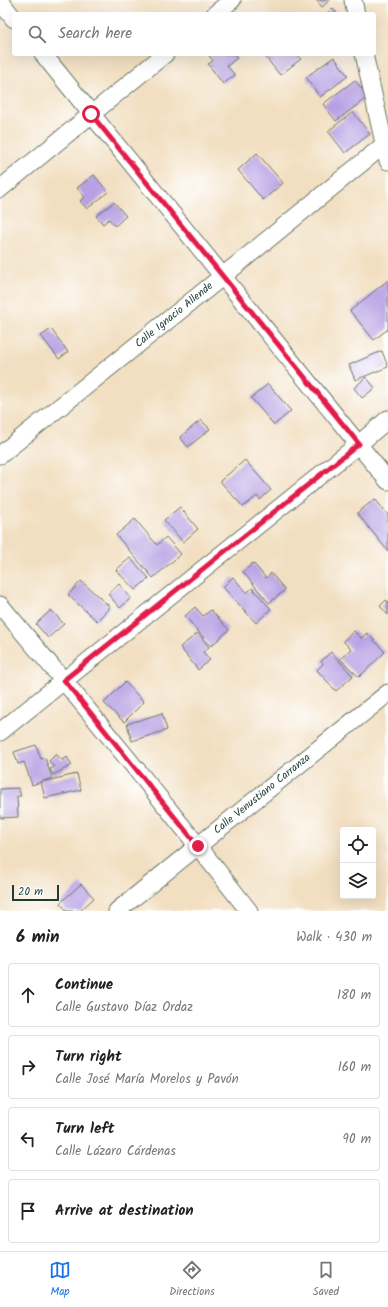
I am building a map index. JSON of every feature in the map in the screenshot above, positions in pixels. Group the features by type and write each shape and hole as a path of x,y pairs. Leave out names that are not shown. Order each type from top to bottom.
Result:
{"street":[{"path":"217,12 232,0"},
{"path":"353,0 356,12"},
{"path":"0,1 12,16"},
{"path":"45,56 388,481"},
{"path":"0,189 164,56"},
{"path":"364,56 384,135 388,161"},
{"name":"Calle Ignacio Allende","path":"0,455 223,276 384,135"},
{"path":"0,732 359,444 388,419"},
{"path":"0,605 64,680 249,911"},
{"name":"Calle Venustiano Carranza","path":"117,911 388,693"}],"building":[{"path":"316,0 330,0 322,7"},
{"path":"332,8 335,12 328,12"},
{"path":"209,56 236,56 237,58 227,66 235,75 223,84 208,64 213,61"},
{"path":"265,56 299,56 301,59 280,75"},
{"path":"334,57 348,76 320,97 306,77"},
{"path":"355,80 368,97 336,121 323,104"},
{"path":"353,112 370,134 345,153 328,131"},
{"path":"257,153 283,183 263,200 238,170"},
{"path":"94,175 108,192 87,209 80,201 85,197 77,188"},
{"path":"114,202 126,216 115,226 109,219 103,224 96,216"},
{"path":"388,280 388,329 374,340 350,311"},
{"path":"51,329 68,352 59,359 41,336"},
{"path":"382,351 388,367 355,380 349,365"},
{"path":"366,377 375,388 362,398 354,388"},
{"path":"268,384 291,411 274,425 251,398"},
{"path":"201,420 210,429 188,447 180,437"},
{"path":"245,460 271,490 260,500 257,496 243,507 220,481"},
{"path":"375,499 388,515 388,551 357,513"},
{"path":"180,507 198,529 183,542 164,520"},
{"path":"135,519 157,545 166,537 181,554 153,578 116,535"},
{"path":"130,558 149,578 135,590 116,570"},
{"path":"253,563 266,578 271,573 285,590 269,603 243,572"},
{"path":"233,577 247,593 252,588 271,609 256,623 223,587"},
{"path":"81,581 110,607 97,621 68,595"},
{"path":"119,584 131,598 120,608 108,594"},
{"path":"386,600 388,602 388,615 380,606"},
{"path":"195,607 203,616 211,610 229,630 211,646 185,616"},
{"path":"51,610 64,624 48,638 36,624"},
{"path":"354,631 361,638 367,633 385,652 359,677 340,659 351,649 343,641"},
{"path":"198,633 209,647 203,652 210,660 198,670 180,647"},
{"path":"331,652 353,676 336,691 317,670 323,664 321,661"},
{"path":"125,682 144,702 124,722 104,703"},
{"path":"162,713 167,730 132,741 127,724"},
{"path":"36,745 41,759 45,758 52,778 32,785 24,762 18,764 14,752"},
{"path":"56,754 62,760 67,757 72,765 53,775 50,769 54,767 49,761"},
{"path":"77,774 81,790 45,798 41,782"},
{"path":"18,788 21,796 17,796 18,817 0,818 0,789"},
{"path":"81,884 94,898 80,911 67,911 60,903"}],"route":[{"path":"91,114 359,444 64,680 198,846"}]}
